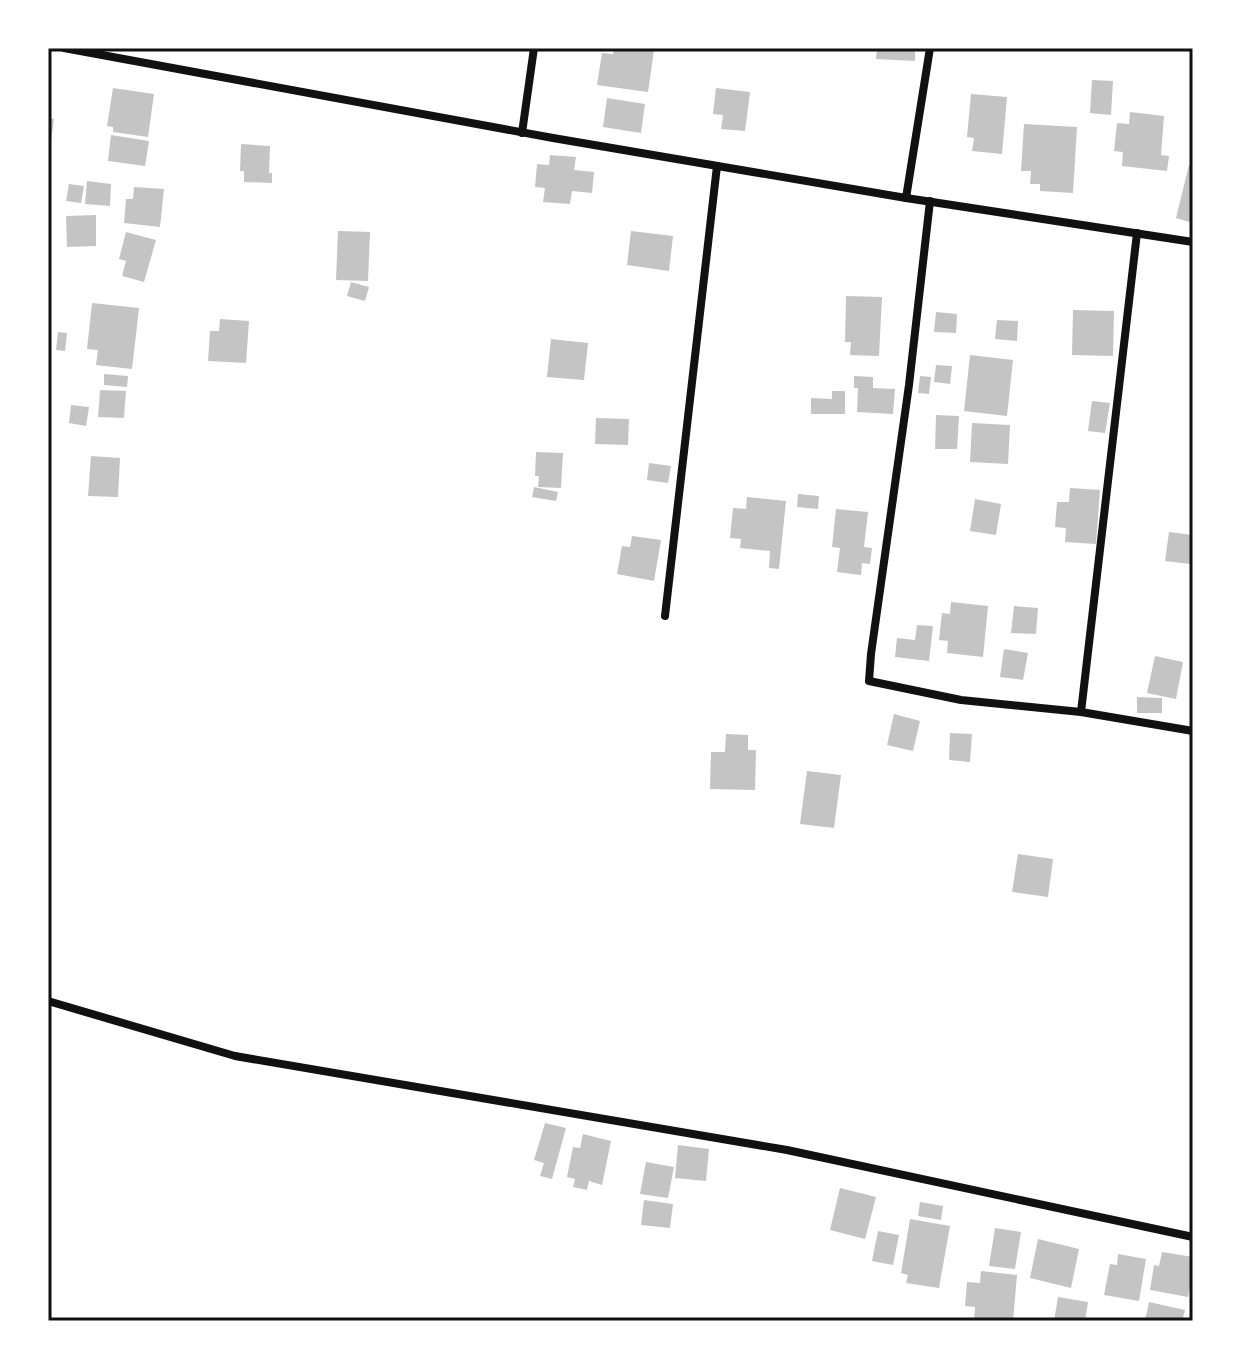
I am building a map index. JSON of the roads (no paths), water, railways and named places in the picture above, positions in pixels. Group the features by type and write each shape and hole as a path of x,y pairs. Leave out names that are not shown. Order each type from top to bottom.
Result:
{"street":[{"path":"64,48 522,133 906,198 1193,242"},
{"path":"522,133 534,48"},
{"path":"906,198 930,48"},
{"path":"665,616 717,166"},
{"path":"930,201 869,681 961,700 1081,712 1193,731"},
{"path":"1081,712 1137,233"},
{"path":"48,1001 235,1056 787,1150 1193,1237"}]}
